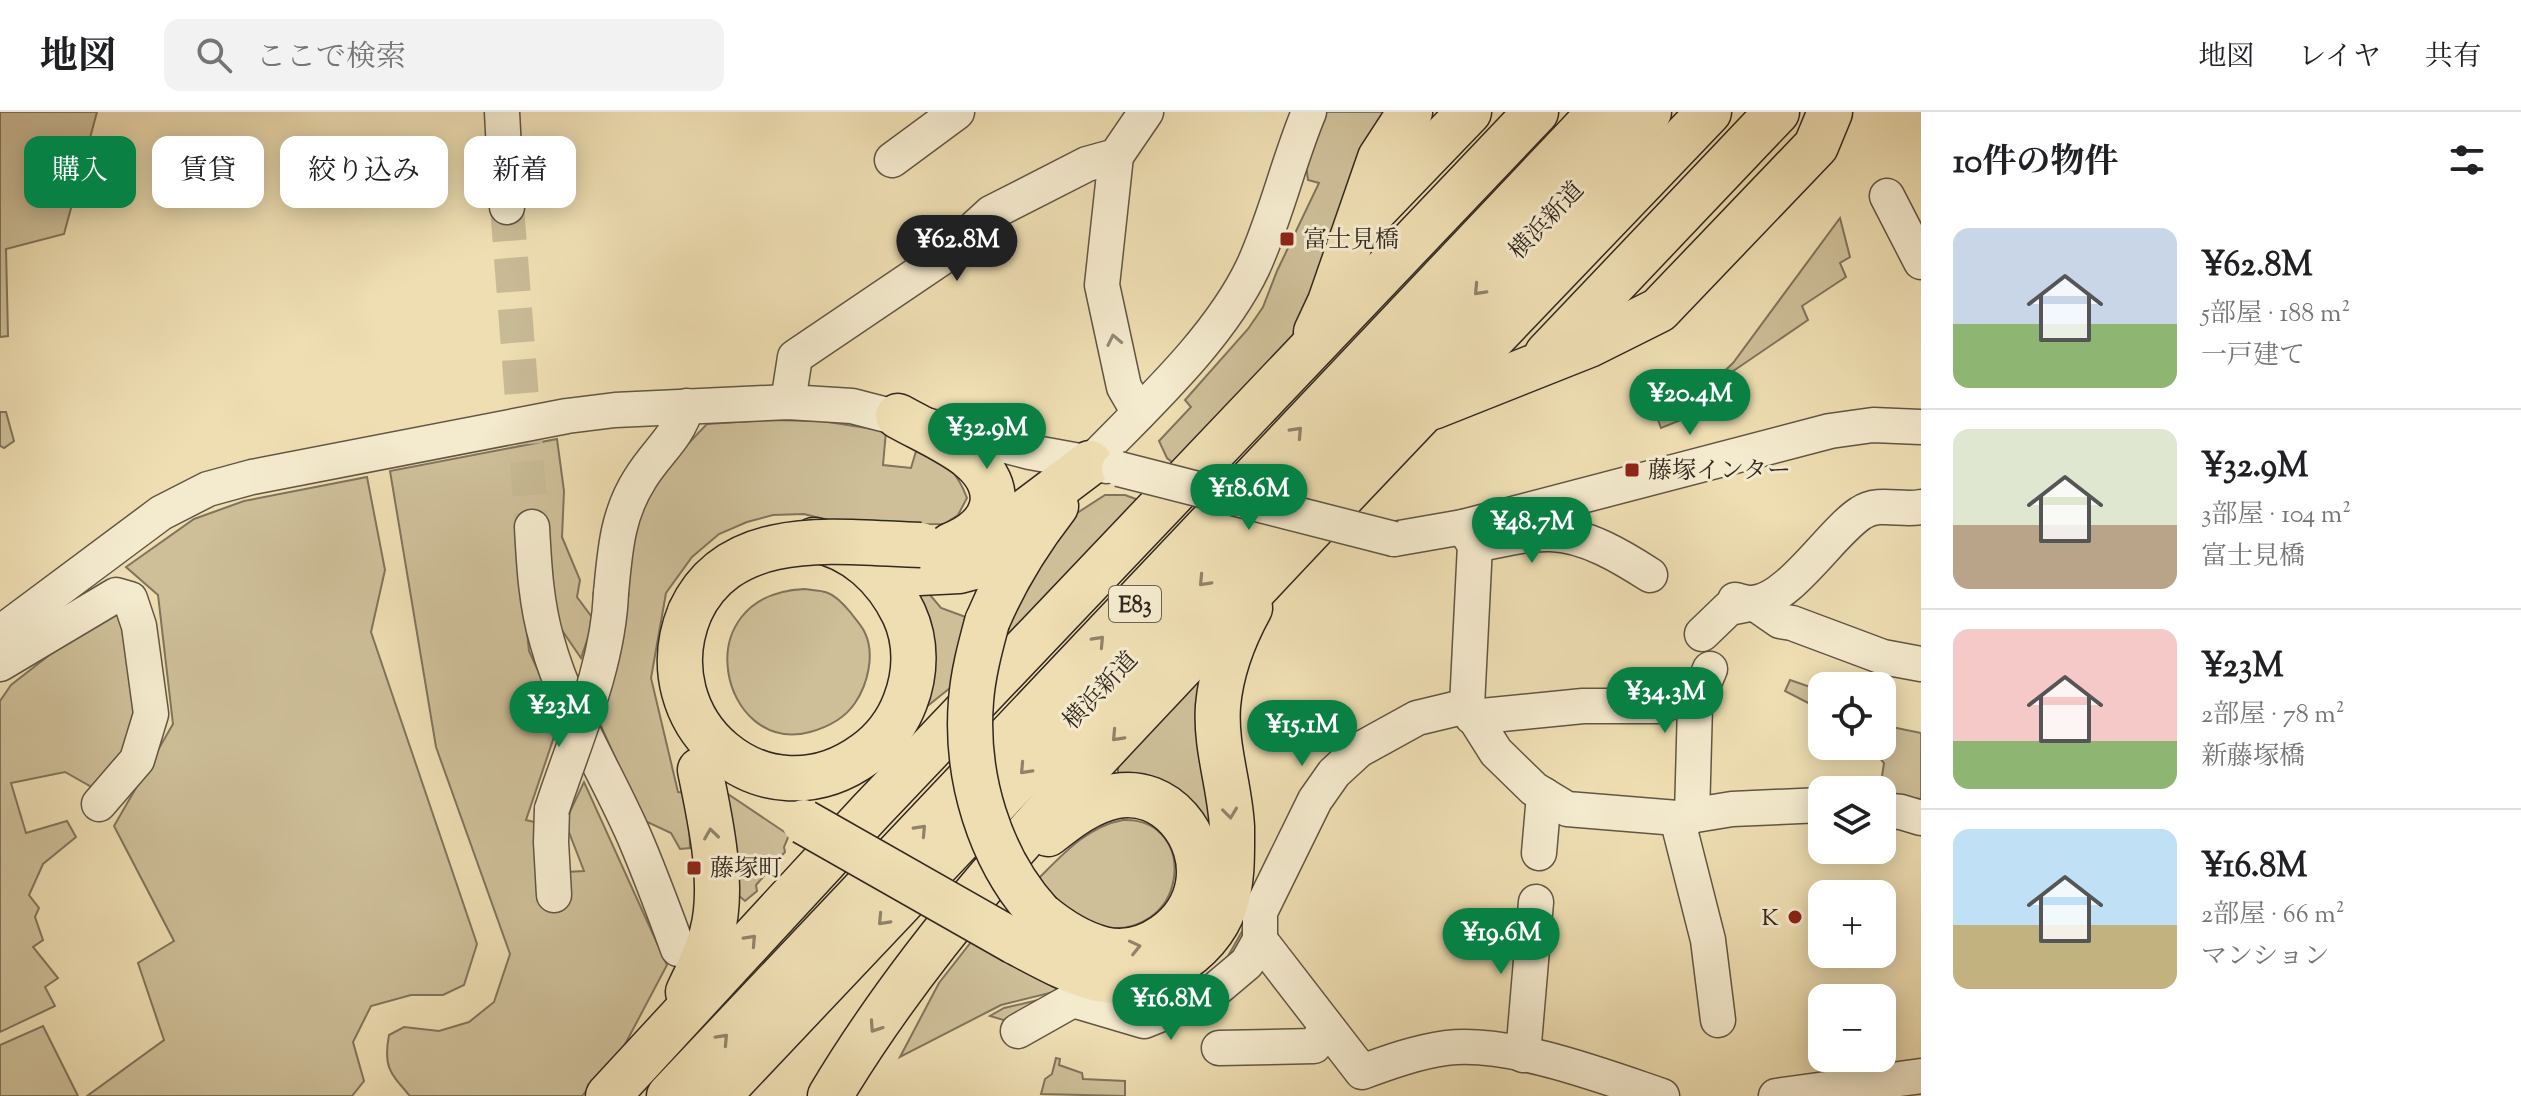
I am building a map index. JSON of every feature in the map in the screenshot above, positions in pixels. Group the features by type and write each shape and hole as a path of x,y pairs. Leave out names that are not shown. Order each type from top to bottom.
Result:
{"highway":[{"path":"1304,359 1335,290 1380,158 1410,112"},
{"path":"1373,177 1436,112"},
{"path":"1354,232 1469,112"},
{"path":"1335,290 1504,112"},
{"path":"608,1096 1536,112"},
{"name":"横浜新道","path":"669,1096 1600,112"},
{"name":"横浜新道","path":"718,1096 1649,112"},
{"path":"830,1096 890,1003 955,920 1080,775 1709,112"},
{"path":"1472,392 1743,112"},
{"path":"1533,369 1777,112"},
{"path":"1589,345 1813,112"},
{"path":"1423,411 1533,369 1659,310 1816,146 1830,112"},
{"path":"898,416 970,458 987,480 992,506 989,518 981,529 969,538 930,554"},
{"path":"1104,466 1027,544 999,592 987,622 971,702 975,777 1001,859 1025,898 1027,928 1079,974 1102,980 1121,980 1155,974 1189,955 1215,926 1224,907 1231,872 1231,822 1218,730 1220,689 1240,627 1285,556"},
{"path":"699,617 725,608 745,589 783,571 930,554 980,539 1104,466"},
{"path":"679,656 681,681 688,705 709,740 743,765 785,778 815,777 844,768 870,751 896,721 908,696 913,670 910,632 902,609 887,586 858,558 823,542 781,539 739,553 709,574 699,617 679,656 678,681 690,730 703,752 730,778 804,822 1027,928 1073,937 1106,950 1144,946 1172,931 1184,918 1198,885 1200,867 1190,834 1181,819 1153,800 1135,795 1117,796 1082,809 1046,835 955,920"},
{"path":"930,554 978,567 1027,544"},
{"path":"793,566 827,573 858,595 878,625 886,651 881,690 859,724 824,746 810,750 784,750 760,743 728,719 715,696 699,617 750,577 765,571 793,566"},
{"path":"904,739 932,723 976,688 1102,569"},
{"path":"640,1059 688,992 713,932 717,893 700,770"}],"street":[{"path":"502,112 503,136"},
{"path":"892,160 957,112"},
{"path":"1139,413 1124,387 1102,285 1116,156 1146,112"},
{"path":"1104,466 1139,413 1209,335 1235,300 1254,266 1309,112"},
{"path":"788,402 795,357 943,257 991,213 1087,164 1116,156"},
{"path":"1887,196 1920,255"},
{"path":"0,633 161,513 208,489 252,477 515,424 615,410 788,402 852,406 898,416 1030,452 1104,466 1394,539 1551,534 1589,543 1650,575"},
{"path":"554,895 552,809 601,662 610,623 622,510 641,477 681,427 687,406"},
{"path":"1469,536 1830,431 1873,425 1921,427"},
{"path":"1702,634 1729,608 1779,591 1810,565 1862,511 1881,507 1921,507"},
{"path":"532,527 534,578 546,640 574,713 633,834 678,949"},
{"path":"1469,536 1470,712 1496,752 1534,789 1567,809 1684,817 1732,809 1808,806"},
{"path":"0,664 116,595 130,599 139,626 151,714 137,760 99,804"},
{"path":"1744,602 1780,621 1883,657 1921,664"},
{"path":"1710,669 1695,705 1684,817 1708,940 1718,1020"},
{"path":"1018,1031 1073,1000 1144,1021 1209,995 1247,963 1260,940 1260,912 1315,800 1334,773 1359,750 1417,718 1583,706 1663,706"},
{"path":"1539,853 1544,795"},
{"path":"1896,813 1921,818"},
{"path":"1523,1055 1536,902"},
{"path":"1260,940 1327,1028 1357,1084 1403,1057 1448,1047 1490,1049 1568,1064 1662,1096"},
{"path":"1219,1048 1314,1046 1327,1028"},
{"path":"1776,1096 1921,1076"}],"shaded area":[{"path":"0,112 97,112 91,136 24,136 24,208 71,208 64,234 6,249 8,336 0,337"},
{"path":"1322,112 1390,112 1305,326 1173,463 1159,441 1191,407 1185,400 1248,329 1263,307 1319,183 1308,180 1306,165"},
{"path":"1840,218 1850,257 1840,263 1846,277 1802,306 1808,320 1723,378 1733,399 1661,428 1654,409 1716,379 1733,363"},
{"path":"0,412 6,412 14,441 4,448 0,446"},
{"path":"768,420 822,421 886,431 883,465 911,468 917,448 948,467 967,498 958,515 944,524 846,525 804,514 773,515 719,534 692,557 666,593 651,678 678,792 688,793 690,848 680,849 671,833 643,820 597,717 622,644 626,620 628,543 657,476 707,424"},
{"path":"557,439 564,491 562,537 580,580 577,597 594,620 581,658 557,623 519,555 529,651 560,719 526,820 543,824 546,873 584,871 565,822 584,782 667,965 622,1050 582,1096 410,1096 390,1069 387,1055 389,1035 404,1027 439,1031 469,1022 494,1002 510,954 436,747 390,471"},
{"path":"367,477 385,570 371,632 477,944 464,985 443,995 411,995 371,1006 353,1042 364,1081 352,1096 87,1096 164,1040 138,963 174,941 114,826 173,724 158,595 126,567 194,519 244,501"},
{"path":"1105,495 1125,495 1144,502 997,656 1002,623 1074,515"},
{"path":"804,589 831,594 851,613 868,641 869,669 860,695 851,708 830,725 810,732 779,733 754,721 737,699 728,672 729,643 741,617 766,598"},
{"path":"925,589 941,608 971,619 955,684 920,712 913,593"},
{"path":"119,613 143,717 119,770 97,790 65,772 11,783 26,833 67,821 76,837 43,864 29,895 39,908 35,917 43,940 33,947 58,978 45,987 55,1006 0,1032 0,701 11,685 102,614"},
{"path":"1203,677 1215,830 1118,773 1118,764 1197,678"},
{"path":"1790,680 1808,686 1808,703 1785,691"},
{"path":"1896,728 1921,733 1921,799 1896,796 1896,776 1882,776 1882,760 1896,760"},
{"path":"722,790 789,835 785,852 756,885 757,891 745,901 737,894"},
{"path":"1123,820 1148,825 1165,838 1173,858 1174,880 1166,901 1150,918 1125,927 1093,926 1031,886 1084,837"},
{"path":"1253,912 1256,923 1247,935 1249,938 1243,953 1222,974 1188,998 1143,1012 1072,994 1017,1024 990,1016 1004,1008 1076,991 1143,1007 1178,996 1195,988 1223,965"},
{"path":"975,937 1070,988 1001,1005 900,1057 939,983"},
{"path":"43,1026 78,1096 0,1096 0,1045"},
{"path":"1056,1058 1060,1059 1059,1065 1082,1073 1083,1079 1125,1081 1125,1096 1041,1094 1045,1079 1052,1074"}],"tunnel":[{"path":"507,208 532,527"}],"place":[{"name":"富士見橋","path":"1287,239"},
{"name":"藤塚インター","path":"1632,470"},
{"name":"藤塚町","path":"694,868"},
{"name":"K","path":"1795,917"}]}
